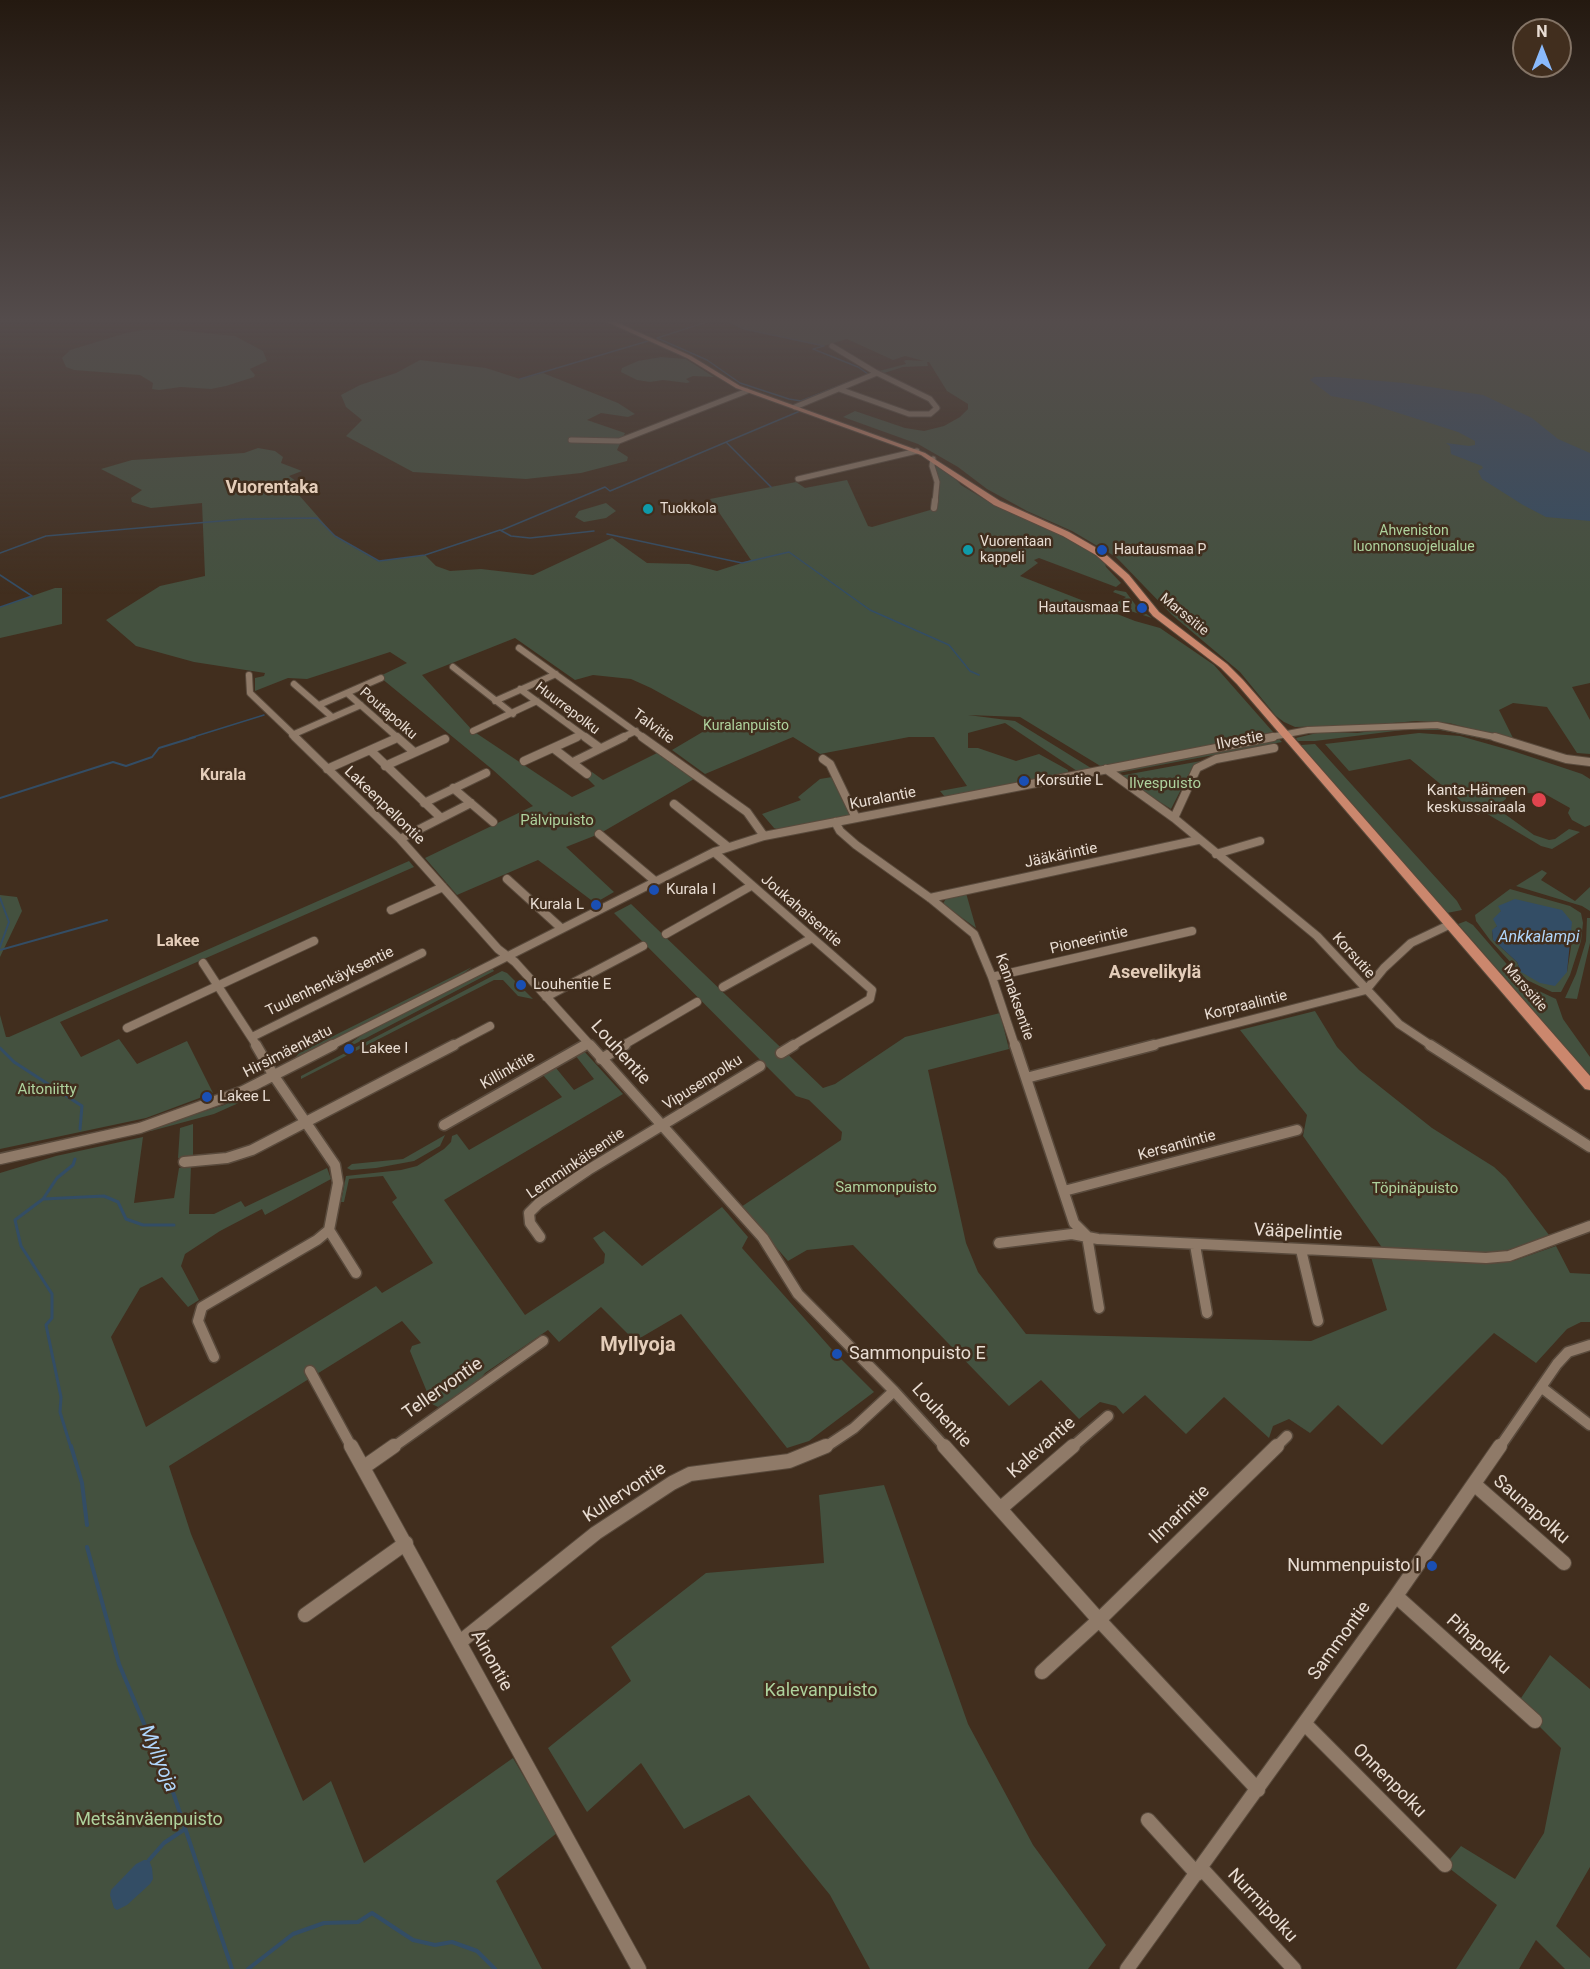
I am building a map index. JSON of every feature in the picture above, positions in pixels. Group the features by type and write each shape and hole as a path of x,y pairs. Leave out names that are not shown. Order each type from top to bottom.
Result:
{"main road":[{"name":"Marssitie","path":"806,411 917,451 933,459 997,503 1066,534 1099,553 1125,577 1156,614 1232,673 1590,1085"}],"street":[{"path":"571,440 619,441 696,411"},
{"path":"900,411 924,416 935,411"},
{"path":"798,479 917,451"},
{"path":"933,459 932,466 937,482 933,508"},
{"name":"Talvitie","path":"519,648 747,812 764,836"},
{"path":"453,667 513,714"},
{"path":"495,701 556,674"},
{"name":"Lakeenpellontie","path":"249,675 250,693 400,839 498,949 507,956"},
{"path":"319,705 381,678"},
{"path":"294,684 332,717"},
{"name":"Huurrepolku","path":"520,690 600,748"},
{"name":"Poutapolku","path":"346,693 414,752"},
{"path":"473,731 537,701"},
{"path":"292,735 361,705"},
{"name":"Kuralantie","path":"507,956 714,852 764,836 1308,730 1437,725 1488,735 1566,759 1590,762"},
{"path":"573,762 636,731"},
{"path":"524,761 581,735"},
{"path":"327,769 397,738"},
{"path":"385,765 445,739"},
{"path":"553,748 587,774"},
{"name":"Ilvestie","path":"1174,818 1197,768 1216,759 1274,748"},
{"path":"370,750 441,818"},
{"path":"823,759 830,764 856,818"},
{"name":"Korsutie","path":"1106,769 1174,818 1317,936 1399,1024 1590,1147"},
{"path":"424,803 486,773"},
{"path":"453,788 493,822"},
{"path":"400,839 471,803"},
{"path":"674,804 728,847"},
{"name":"Kannaksentie","path":"835,822 840,831 856,846 930,898 974,934 992,977 1009,1034 1074,1223 1087,1236"},
{"path":"600,834 655,881"},
{"name":"Jääkärintie","path":"930,898 1198,840"},
{"path":"1216,854 1260,841"},
{"name":"Joukahaisentie","path":"714,852 872,990 870,999 781,1053"},
{"path":"507,879 561,928"},
{"path":"666,933 751,886"},
{"path":"391,910 443,887"},
{"path":"1366,990 1384,968 1411,943 1451,924"},
{"name":"Pioneerintie","path":"992,977 1192,931"},
{"path":"723,987 812,938"},
{"path":"127,1028 314,941"},
{"path":"546,997 643,946"},
{"name":"Tuulenhenkäyksentie","path":"252,1037 422,953"},
{"name":"Louhentie","path":"507,956 763,1238 798,1294 894,1391 1100,1620 1258,1790"},
{"name":"Hirsimäenkatu","path":"0,1159 167,1119 234,1095 507,956"},
{"path":"203,963 306,1125 335,1165 338,1176 330,1230 356,1273"},
{"name":"Korpraalintie","path":"1026,1078 1366,990"},
{"path":"601,1059 697,1002"},
{"path":"184,1162 227,1158 252,1150 306,1125 490,1026"},
{"name":"Killinkitie","path":"444,1125 587,1044"},
{"name":"Vipusenpolku","path":"662,1126 760,1066"},
{"name":"Lemminkäisentie","path":"540,1237 530,1223 529,1213 539,1203 588,1170 662,1126"},
{"name":"Kersantintie","path":"1064,1191 1297,1130"},
{"name":"Vääpelintie","path":"999,1242 1072,1234 1098,1239 1195,1245 1486,1258 1509,1256 1590,1226"},
{"path":"213,1357 198,1321 202,1307 317,1240 330,1230"},
{"path":"1087,1236 1099,1308"},
{"path":"1195,1245 1207,1313"},
{"path":"1301,1250 1318,1321"},
{"name":"Tellervontie","path":"364,1467 543,1341"},
{"name":"Sammontie","path":"1127,1969 1305,1724 1541,1387 1568,1352 1590,1345"},
{"name":"Ainontie","path":"310,1371 639,1969"},
{"path":"1541,1387 1590,1425"},
{"name":"Kullervontie","path":"460,1642 596,1533 672,1483 690,1474 789,1461 820,1450 854,1428 894,1391"},
{"name":"Kalevantie","path":"1001,1508 1108,1416"},
{"name":"Ilmarintie","path":"1042,1672 1100,1620 1287,1436"},
{"name":"Saunapolku","path":"1474,1484 1564,1563"},
{"path":"305,1615 406,1543"},
{"name":"Pihapolku","path":"1396,1596 1535,1721"},
{"name":"Onnenpolku","path":"1305,1724 1444,1865"},
{"name":"Nurmipolku","path":"1148,1820 1294,1969"}],"green space":[{"path":"351,411 630,411 635,414 628,417 601,413 587,420 625,433 617,450 628,457 627,461 581,473 526,479 413,472 346,436 362,420"},
{"name":"Ahveniston luonnonsuojelualue","path":"855,411 905,428 924,431 944,426 966,411 1590,411 1590,683 1572,687 1590,720 1590,754 1577,753 1547,707 1513,703 1499,710 1514,740 1449,723 1417,721 1295,727 1276,716 1240,672 1172,615 1116,557 1072,531 1027,511 987,489 958,467 918,444 843,417"},
{"path":"258,448 275,451 283,457 281,463 302,471 289,476 304,487 298,494 335,536 378,561 425,555 436,566 450,571 481,569 533,575 612,538 647,563 689,564 717,571 751,560 710,499 796,482 805,488 847,480 868,526 872,527 937,508 940,483 934,463 950,473 961,485 994,505 1074,541 1104,561 1106,567 1121,583 1116,587 1039,558 1034,560 1038,563 1020,576 1135,621 1160,628 1214,665 1273,732 1102,767 1020,717 968,715 1015,721 1091,768 1077,771 1005,723 968,733 968,748 978,748 1016,761 1039,754 1068,772 945,797 940,791 967,786 934,737 909,737 820,754 793,737 705,774 672,750 716,724 631,679 593,675 575,680 515,638 422,675 473,731 572,797 595,786 584,775 592,772 603,780 657,753 694,779 599,834 566,847 614,892 595,903 538,860 457,895 425,858 533,806 381,678 380,676 407,663 390,652 307,679 288,678 255,691 255,678 264,676 265,673 194,662 136,646 106,620 160,586 205,576 202,503 151,508 132,502 131,498 142,490 101,469 132,460 244,453"},
{"path":"606,503 616,511 606,518 584,522 575,517 579,511"},
{"path":"55,588 62,588 62,624 0,638 0,607"},
{"path":"1115,590 1126,592 1137,607 1152,618 1103,602 1115,604 1126,597 1113,592"},
{"path":"1408,726 1447,727 1518,746 1440,730 1403,730 1315,741 1298,741 1296,738 1321,732 1357,733"},
{"path":"1419,733 1460,736 1582,774 1590,779 1590,825 1585,827 1572,820 1568,813 1570,808 1545,794 1507,792 1506,799 1495,807 1534,835 1549,840 1555,839 1569,829 1580,832 1552,849 1541,846 1484,812 1478,815 1410,759 1349,771 1325,744"},
{"path":"1279,739 1282,742 1118,773 1115,771"},
{"path":"1315,744 1457,901 1462,910 1447,913 1301,745"},
{"name":"Ilvespuisto","path":"1201,761 1193,766 1171,809 1119,776"},
{"path":"832,777 852,815 777,829 762,814 801,800 798,797 820,779"},
{"name":"Aitoniitty","path":"409,861 414,867 60,1022 81,1057 119,1039 137,1064 187,1041 213,1093 146,1118 0,1149 0,1015 6,1037 9,1037"},
{"path":"1542,870 1547,873 1541,880 1575,901 1590,887 1590,911 1582,906 1516,886"},
{"path":"1510,889 1570,906 1581,913 1583,923 1581,941 1570,975 1561,992 1552,992 1527,980 1490,940 1476,921 1475,915","holes":["1501,911 1572,941 1567,972 1521,972 1517,962 1493,940 1492,931 1497,926"]},
{"path":"966,893 976,928 943,904 947,896"},
{"path":"0,895 17,897 22,911 0,957"},
{"name":"Sammonpuisto","path":"631,904 823,1088 835,1084 905,1037 1000,1013 1009,1049 928,1070 966,1243 978,1272 1026,1334 1311,1341 1387,1310 1371,1257 1513,1261 1556,1246 1570,1273 1590,1274 1590,1322 1581,1322 1567,1329 1536,1363 1494,1333 1382,1445 1338,1405 1310,1433 1289,1419 1273,1426 1269,1438 1224,1397 1186,1434 1145,1395 1123,1414 1116,1406 1100,1402 1079,1419 1041,1380 1009,1406 853,1245 807,1250 788,1261 741,1207 841,1140 842,1132 809,1100 796,1096 614,913"},
{"path":"1587,918 1590,918 1590,943 1577,999 1565,998 1576,974 1586,941"},
{"path":"1466,921 1473,925 1524,984 1556,999 1563,1019 1590,1057 1590,1076 1458,924"},
{"path":"472,967 456,979 297,1061 295,1058 299,1053"},
{"path":"492,968 494,971 349,1047 348,1045 366,1032"},
{"path":"502,971 507,973 533,999 518,996 503,980 494,980 301,1079 301,1076"},
{"name":"Töpinäpuisto","path":"1315,1011 1337,1047 1359,1070 1432,1128 1494,1167 1506,1178 1549,1235 1506,1251 1482,1254 1383,1249 1303,1136 1307,1115 1240,1030"},
{"name":"Metsänväenpuisto","path":"583,1050 623,1094 444,1200 525,1315 604,1263 605,1254 593,1238 604,1231 642,1266 722,1207 748,1237 742,1248 836,1354 874,1392 809,1441 787,1448 681,1314 635,1341 601,1307 559,1342 548,1330 485,1373 479,1381 438,1407 432,1404 410,1351 412,1346 421,1343 402,1321 169,1466 191,1534 303,1801 331,1781 364,1863 513,1758 557,1833 496,1881 542,1969 0,1969 0,1173 56,1156 143,1137 134,1203 174,1198 179,1168 191,1166 189,1214 214,1214 241,1201 245,1207 327,1168 331,1179 265,1215 262,1209 220,1231 185,1254 181,1266 199,1300 188,1307 162,1277 140,1288 111,1337 146,1427 376,1286 382,1293 433,1263 392,1202 397,1198 383,1176 349,1179 344,1202 341,1202 346,1176 417,1166 444,1149 451,1142 452,1136 457,1134 469,1150 562,1097 543,1075 556,1068 574,1090 594,1079 575,1055"},
{"path":"252,1091 252,1097 214,1114 151,1131 139,1132 224,1105"},
{"path":"193,1124 193,1157 178,1158 180,1128"},
{"path":"445,1135 440,1146 414,1161 376,1168 351,1170 347,1168 352,1164 403,1159"},
{"name":"Kalevanpuisto","path":"884,1485 968,1724 1033,1845 1106,1945 1088,1969 870,1969 830,1895 749,1795 684,1829 641,1763 587,1812 548,1748 631,1681 611,1647 706,1573 824,1563 819,1495"},
{"path":"1550,1655 1590,1689 1590,1867 1556,1926 1590,1958 1590,1969 1565,1969 1536,1940 1519,1969 1456,1969 1497,1905 1445,1865 1461,1846 1515,1879 1544,1833 1561,1748 1517,1704"}],"water":[{"path":"1392,411 1517,411 1532,418 1558,439 1590,453 1590,521 1546,517 1482,479 1478,471 1483,468 1482,466 1451,454 1450,446 1446,443 1475,445 1475,441 1458,432"},
{"name":"Ankkalampi","path":"1515,899 1562,910 1572,922 1567,972 1555,986 1540,983 1521,972 1517,962 1493,940 1492,930 1497,926 1493,919 1501,911 1498,906"},
{"path":"149,1860 153,1879 127,1905 117,1910 114,1908 110,1895 111,1890 136,1864"}],"waterway":[{"path":"726,442 800,411"},
{"path":"502,530 605,487 610,491 726,442"},
{"path":"726,442 771,487"},
{"path":"0,553 46,536 244,519 317,518 335,536 379,561 425,555 500,530 511,536 530,538 594,531"},
{"path":"607,534 742,563 789,552 870,610 949,645 970,671 979,675"},
{"path":"0,575 32,596 0,607"},
{"path":"190,738 264,715"},
{"path":"0,798 113,762 126,766 152,757 159,748 195,737"},
{"name":"Myllyoja","path":"0,898 9,922 0,947"},
{"path":"0,950 107,920"},
{"name":"Myllyoja","path":"0,1048 14,1062 82,1106 80,1129"},
{"name":"Myllyoja","path":"43,1199 57,1178 73,1165 75,1159"},
{"path":"43,1199 104,1196 118,1202 126,1219 143,1225 174,1225"},
{"name":"Myllyoja","path":"43,1199 15,1220 21,1246 52,1294 52,1318 46,1325 61,1397 60,1412 71,1448"},
{"name":"Myllyoja","path":"71,1446 82,1483 87,1525"},
{"name":"Myllyoja","path":"87,1547 119,1664 174,1795 232,1969"},
{"path":"149,1860 164,1843 185,1829"},
{"name":"Myllyoja","path":"248,1969 293,1934 324,1923 358,1922 372,1913 413,1940 435,1945 452,1942 477,1951 495,1969"}],"place":[{"name":"Tuokkola","path":"648,509"},
{"name":"Vuorentaan kappeli","path":"968,550"},
{"name":"Hautausmaa P","path":"1102,550"},
{"name":"Hautausmaa E","path":"1142,608"},
{"name":"Korsutie L","path":"1024,781"},
{"name":"Kanta-Hämeen keskussairaala","path":"1539,800"},
{"name":"Kurala I","path":"654,890"},
{"name":"Kurala L","path":"596,905"},
{"name":"Louhentie E","path":"521,985"},
{"name":"Lakee I","path":"349,1049"},
{"name":"Lakee L","path":"207,1097"},
{"name":"Sammonpuisto E","path":"837,1354"},
{"name":"Nummenpuisto I","path":"1432,1566"}],"district":[{"name":"Vuorentaka","path":"272,488"},
{"name":"Kurala","path":"223,776"},
{"name":"Lakee","path":"178,942"},
{"name":"Asevelikylä","path":"1155,973"},
{"name":"Myllyoja","path":"638,1346"}],"park label":[{"name":"Kuralanpuisto","path":"746,726"},
{"name":"Pälvipuisto","path":"557,821"}]}
